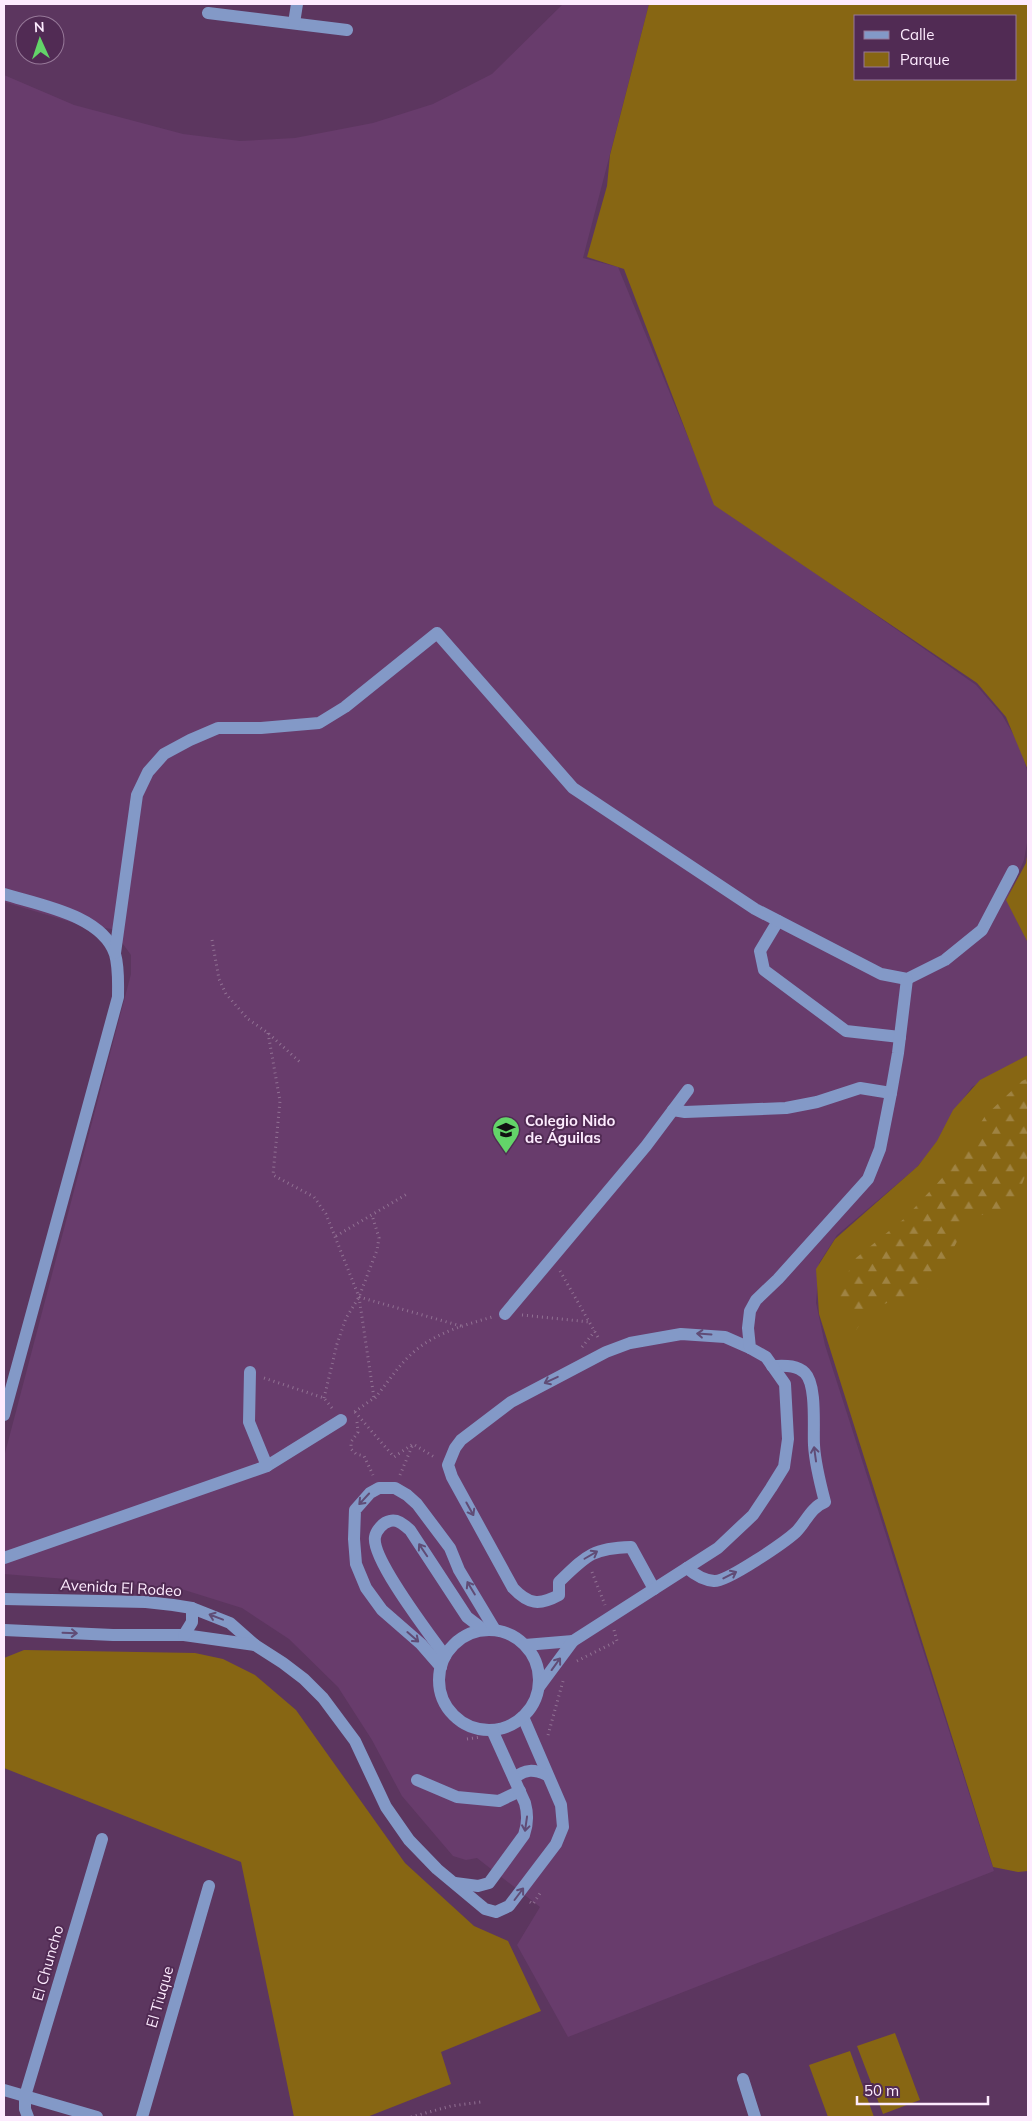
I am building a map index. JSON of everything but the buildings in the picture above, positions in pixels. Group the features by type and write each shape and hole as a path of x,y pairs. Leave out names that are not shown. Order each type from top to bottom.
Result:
{"street":[{"path":"294,23 297,4"},
{"path":"208,13 347,30"},
{"path":"4,1414 118,997 118,971 115,953 137,795 148,772 164,754 190,740 218,728 279,728 319,723 345,707 437,633 573,788 755,909 881,974 907,979 945,960 982,930 1013,872"},
{"path":"4,894 77,917 106,937 115,953"},
{"path":"778,921 760,951 764,970 846,1031 900,1037"},
{"path":"750,1348 748,1328 750,1311 756,1300 778,1279 868,1179 880,1149 891,1093 907,979"},
{"path":"673,1110 685,1112 786,1108 817,1102 860,1088 891,1093"},
{"path":"505,1314 646,1146 688,1090"},
{"path":"539,1687 573,1641 718,1548 753,1515 784,1467 788,1439 785,1384 766,1357 725,1337 681,1334 630,1343 606,1352 511,1402 461,1440 455,1448 448,1465 452,1477 513,1588 521,1596 534,1602 548,1601 559,1594 559,1582 587,1557 598,1550 631,1547 654,1589"},
{"path":"687,1568 697,1577 715,1581 729,1577 795,1532 818,1504 825,1502 817,1469 810,1385 806,1374 794,1366 772,1366"},
{"path":"250,1372 249,1422 267,1466"},
{"path":"4,1558 267,1466 341,1420"},
{"path":"443,1662 382,1610 366,1588 356,1564 354,1539 355,1510 362,1500 379,1488 395,1488 406,1495 417,1504 433,1524 450,1548 459,1570 490,1630"},
{"path":"443,1662 397,1588 377,1551 374,1538 381,1526 389,1521 400,1522 410,1530 467,1617 490,1630 506,1633 525,1645 534,1657 539,1671 539,1687 534,1703 523,1717 508,1726 492,1730 482,1730 464,1723 448,1709 440,1690 443,1662 461,1638 490,1630"},
{"name":"Avenida El Rodeo","path":"4,1598 17,1600 146,1602 192,1608 230,1623 255,1645 283,1662 304,1679 329,1705 355,1741 383,1801 397,1824 422,1856 485,1909 496,1912 510,1906 556,1844 563,1827 561,1805 523,1717"},
{"path":"184,1635 192,1622 192,1608"},
{"name":"Avenida El Rodeo","path":"4,1630 184,1635 255,1645"},
{"path":"4,1638 37,1632"},
{"path":"525,1645 573,1641"},
{"path":"453,1882 478,1886 489,1883 524,1835 527,1828 527,1811 520,1791 492,1730"},
{"path":"514,1778 522,1772 529,1770 536,1770 547,1775"},
{"path":"417,1780 456,1797 499,1801 520,1791"},
{"name":"El Chuncho","path":"25,2096 102,1839"},
{"name":"El Tiuque","path":"142,2117 209,1886"},
{"path":"742,2079 755,2117"},
{"path":"4,2090 97,2117"},
{"path":"25,2096 25,2109 28,2117"}],"path":[{"path":"212,940 219,979 226,994 248,1019 268,1033 302,1064"},
{"path":"268,1033 280,1101 273,1175 314,1197 326,1214 336,1236 359,1297 374,1398"},
{"path":"336,1236 406,1194"},
{"path":"324,1398 337,1344 346,1318 359,1297 377,1250 379,1238 372,1215"},
{"path":"552,1258 606,1352"},
{"path":"359,1297 461,1326"},
{"path":"250,1372 324,1398 341,1420 374,1398 414,1351 430,1340 461,1326 505,1314 590,1322"},
{"path":"355,1412 394,1457 413,1444"},
{"path":"355,1412 358,1432 351,1442 351,1449 356,1454 364,1456 379,1488"},
{"path":"413,1444 448,1465"},
{"path":"395,1488 413,1444"},
{"path":"574,1663 617,1641 587,1557"},
{"path":"549,1740 548,1733 564,1677"},
{"path":"519,1894 533,1904 543,1888"},
{"path":"411,2117 451,2106 481,2102"}],"shaded area":[{"name":"Colegio Nido de Águilas","path":"563,4 649,4 583,258 618,267 715,503 976,685 1002,715 1020,746 1028,774 1028,837 1024,860 1007,900 1028,943 1028,1055 972,1087 955,1110 940,1140 916,1168 837,1235 819,1263 816,1303 825,1345 994,1871 568,2037 517,1945 540,1907 477,1858 466,1860 453,1856 402,1796 372,1740 338,1687 289,1639 242,1608 178,1588 4,1574 4,1457 131,974 131,955 112,929 81,925 4,902 4,75 74,105 183,134 240,141 295,138 373,123 433,104 492,74"}],"green space":[{"path":"649,4 1028,4 1028,770 1006,717 977,683 714,505 624,269 587,257 607,186 610,155"},
{"path":"1028,850 1028,943 1006,900 1026,863"},
{"path":"1028,1055 1028,1871 1018,1872 993,1867 819,1314 816,1269 835,1239 918,1166 937,1141 953,1110 980,1080"},
{"path":"1028,1078 1028,1169 1013,1207 970,1218 932,1287 873,1308 856,1330 836,1294 856,1258 905,1218 956,1163 985,1116 1022,1081"},
{"path":"24,1650 195,1653 223,1659 255,1675 296,1710 405,1863 474,1926 508,1941 541,2011 441,2052 451,2084 367,2117 294,2117 241,1862 4,1768 4,1658"},
{"path":"895,2033 920,2100 883,2114 857,2046"},
{"path":"850,2051 874,2117 828,2117 809,2065"}],"place":[{"name":"Colegio Nido de Águilas","path":"506,1154"}]}
